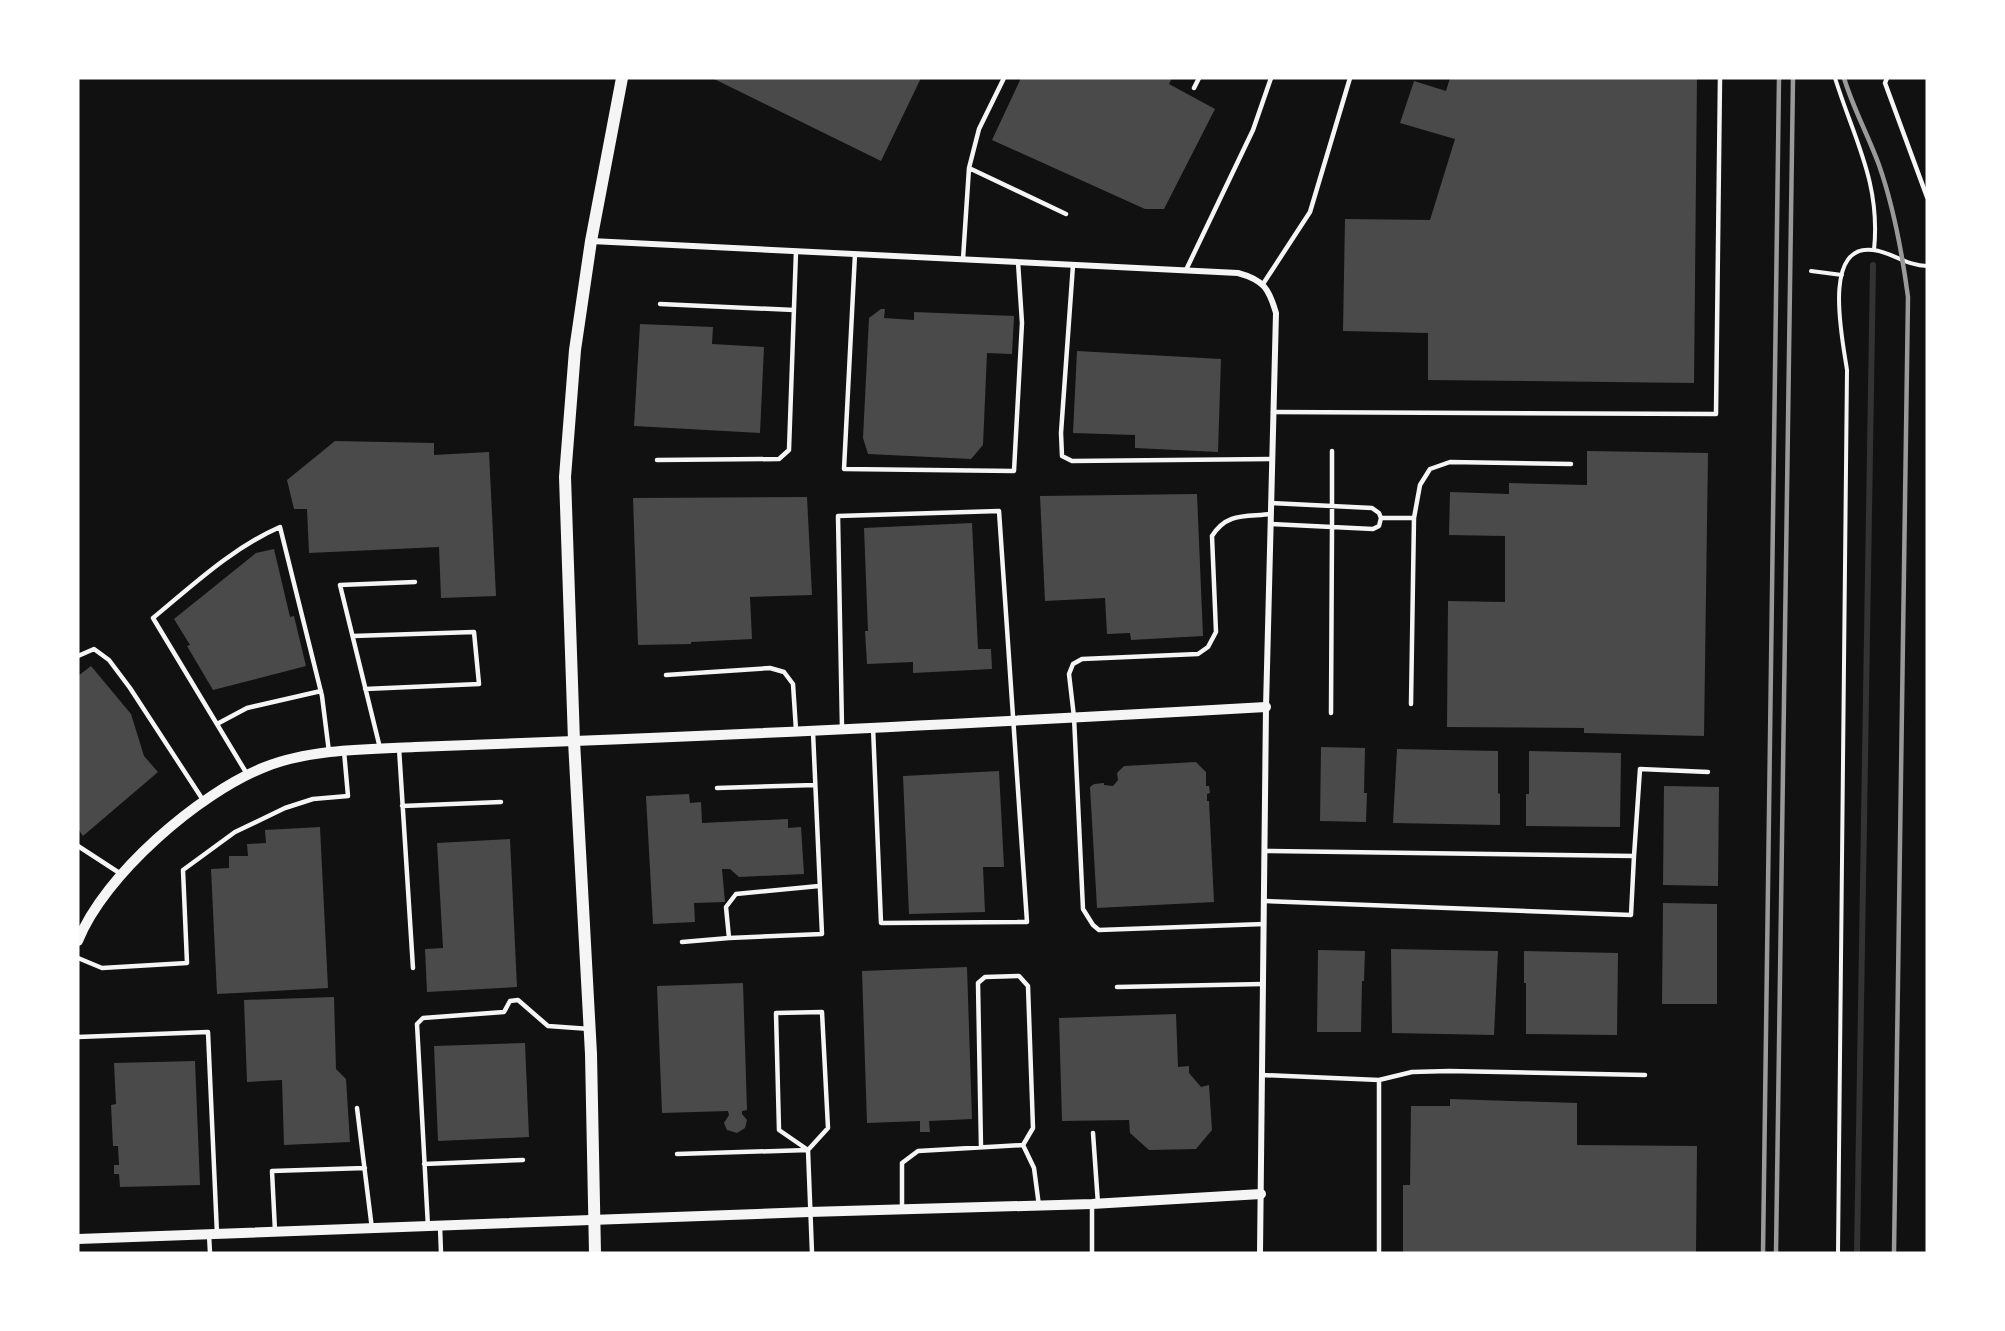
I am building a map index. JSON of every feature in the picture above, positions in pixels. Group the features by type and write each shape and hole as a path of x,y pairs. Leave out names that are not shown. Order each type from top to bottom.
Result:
{"main road":[{"path":"595,1253 590,1029 574,741 566,477 575,351 591,241 622,78"}],"street":[{"path":"591,241 1238,273 1251,276 1263,284 1270,295 1276,313 1266,707 1260,1253"},
{"path":"78,941 100,901 121,874 184,816 224,788 265,766 316,753 380,748 813,730 1266,707"},
{"path":"78,1239 810,1212 1095,1204 1261,1194"}],"lane":[{"path":"963,260 969,168 979,129 1004,78"},
{"path":"1194,88 1199,78"},
{"path":"1186,270 1253,130 1271,78"},
{"path":"1263,284 1310,212 1350,78"},
{"path":"1274,412 1716,414 1720,78"},
{"path":"1887,78 1886,83 1927,197"},
{"path":"969,168 1066,214"},
{"path":"657,460 779,459 789,450 796,251"},
{"path":"855,254 844,469 1014,471 1022,323 1018,262"},
{"path":"1073,265 1060,433 1062,456 1072,461 1272,459"},
{"path":"660,304 794,310"},
{"path":"1331,713 1332,451"},
{"path":"1411,704 1414,518 1419,485 1430,469 1450,462 1571,464"},
{"path":"1271,503 1372,508 1379,513 1381,518 1379,526 1373,529 1271,524"},
{"path":"842,728 838,516 999,511 1027,922 881,923 873,727"},
{"path":"1264,924 1099,930 1093,925 1083,909 1074,717 1068,674 1073,664 1082,659 1198,654 1208,647 1216,632 1212,536 1219,525 1229,519 1271,514"},
{"path":"1381,518 1414,518"},
{"path":"248,776 153,618 255,538 280,527 321,691 329,753"},
{"path":"380,748 340,585 414,582"},
{"path":"353,636 474,632 479,684 365,689"},
{"path":"78,656 94,649 110,660 204,802"},
{"path":"666,675 770,668 784,672 793,684 796,730"},
{"path":"217,724 247,708 321,691"},
{"path":"682,942 822,934 813,730"},
{"path":"399,748 413,968"},
{"path":"78,958 102,968 187,963 183,870 236,832 285,808 313,799 348,796 344,751"},
{"path":"1264,901 1631,915 1640,769 1708,772"},
{"path":"717,788 815,785"},
{"path":"402,806 501,802"},
{"path":"78,846 121,874"},
{"path":"1264,851 1634,856"},
{"path":"729,938 726,907 736,894 819,886"},
{"path":"981,1148 978,983 985,977 1019,976 1028,986 1034,1128 1023,1145"},
{"path":"1118,987 1263,984"},
{"path":"428,1227 417,1024 420,1020 504,1012 510,1001 518,1000 548,1026 590,1029"},
{"path":"808,1150 779,1130 776,1013 822,1012 828,1128 808,1150 812,1253"},
{"path":"78,1037 208,1032 213,1234 210,1253"},
{"path":"1262,1075 1379,1080 1412,1072 1440,1071 1645,1075"},
{"path":"1379,1080 1379,1253"},
{"path":"357,1108 372,1229"},
{"path":"1092,1253 1095,1204 1093,1133"},
{"path":"902,1210 902,1163 918,1151 1023,1145"},
{"path":"1023,1145 1034,1168 1039,1206"},
{"path":"677,1154 808,1150"},
{"path":"424,1164 523,1160"},
{"path":"275,1232 272,1171 365,1168"},
{"path":"440,1226 441,1253"}],"path":[{"path":"1835,78 1873,190 1877,221 1874,250"},
{"path":"1838,1253 1846,370 1838,288 1844,266 1851,256 1862,250 1874,250 1916,266 1927,266"},
{"path":"1812,271 1842,275"}],"building":[{"path":"712,78 921,78 881,161"},
{"path":"1021,78 1172,78 1169,84 1215,109 1164,209 1145,209 992,140"},
{"path":"1450,78 1697,78 1694,383 1428,380 1428,333 1343,331 1345,219 1430,220 1455,139 1400,123 1414,81 1446,91"},
{"path":"881,309 885,309 884,318 914,320 914,312 1014,316 1012,354 987,353 983,445 971,459 868,454 863,438 869,318"},
{"path":"640,324 713,327 712,344 764,347 760,433 634,426"},
{"path":"1077,351 1221,359 1218,452 1135,448 1135,435 1073,433"},
{"path":"335,441 434,443 434,455 489,452 496,596 441,598 439,547 309,553 307,509 294,509 287,480"},
{"path":"1587,451 1708,453 1704,736 1584,733 1584,728 1447,727 1448,601 1505,602 1505,536 1449,535 1450,492 1509,494 1509,483 1587,485"},
{"path":"1197,494 1203,636 1131,640 1130,633 1107,634 1105,598 1045,601 1040,496"},
{"path":"807,497 812,595 750,597 752,639 638,645 633,498"},
{"path":"972,523 978,649 991,649 992,669 913,673 913,662 867,664 864,528"},
{"path":"274,549 290,617 294,616 306,666 213,690 174,619 256,553"},
{"path":"91,666 131,714 144,756 158,772 83,836 78,829 78,676"},
{"path":"1321,747 1365,748 1366,822 1320,821"},
{"path":"1397,749 1498,751 1500,825 1393,823"},
{"path":"1529,751 1621,753 1620,827 1526,826"},
{"path":"1196,762 1206,772 1206,786 1209,786 1210,793 1207,794 1207,801 1209,801 1214,902 1097,908 1090,787 1104,783 1104,785 1113,786 1118,780 1117,773 1124,766"},
{"path":"999,771 1004,867 983,867 985,912 909,914 903,776"},
{"path":"1664,786 1719,787 1718,886 1663,885"},
{"path":"689,794 690,803 701,802 702,823 788,819 788,828 801,827 804,874 739,877 730,869 722,869 725,902 694,903 695,922 653,924 646,796"},
{"path":"320,827 328,988 217,994 211,869 229,868 229,856 248,856 247,844 266,843 265,830"},
{"path":"510,839 517,987 427,992 425,949 443,948 437,843"},
{"path":"1663,903 1717,904 1717,1004 1662,1004"},
{"path":"1391,949 1498,951 1494,1035 1392,1033"},
{"path":"1318,950 1365,951 1361,1032 1317,1032"},
{"path":"1524,951 1618,953 1617,1035 1526,1034"},
{"path":"967,967 972,1119 929,1121 930,1132 920,1132 920,1121 867,1123 862,971"},
{"path":"743,983 747,1110 742,1111 742,1114 747,1120 745,1128 737,1133 727,1130 724,1123 729,1115 728,1111 662,1113 657,986"},
{"path":"334,997 336,1069 346,1079 350,1142 284,1145 282,1080 247,1082 244,1000"},
{"path":"1176,1014 1178,1067 1189,1066 1189,1073 1201,1087 1209,1085 1212,1130 1196,1149 1149,1150 1130,1133 1129,1120 1062,1121 1059,1018"},
{"path":"525,1043 529,1137 438,1141 434,1046"},
{"path":"195,1061 200,1185 120,1187 119,1174 114,1174 114,1165 119,1165 118,1146 113,1146 111,1105 116,1104 114,1063"},
{"path":"1450,1099 1577,1103 1577,1145 1697,1146 1696,1253 1403,1253 1403,1185 1410,1185 1411,1106 1450,1106"}],"waterway":[{"path":"1857,1253 1873,265"}],"railway":[{"path":"1763,1253 1779,78"},
{"path":"1776,1253 1793,78"},
{"path":"1844,78 1875,154 1889,197 1908,297 1894,1253"}]}
